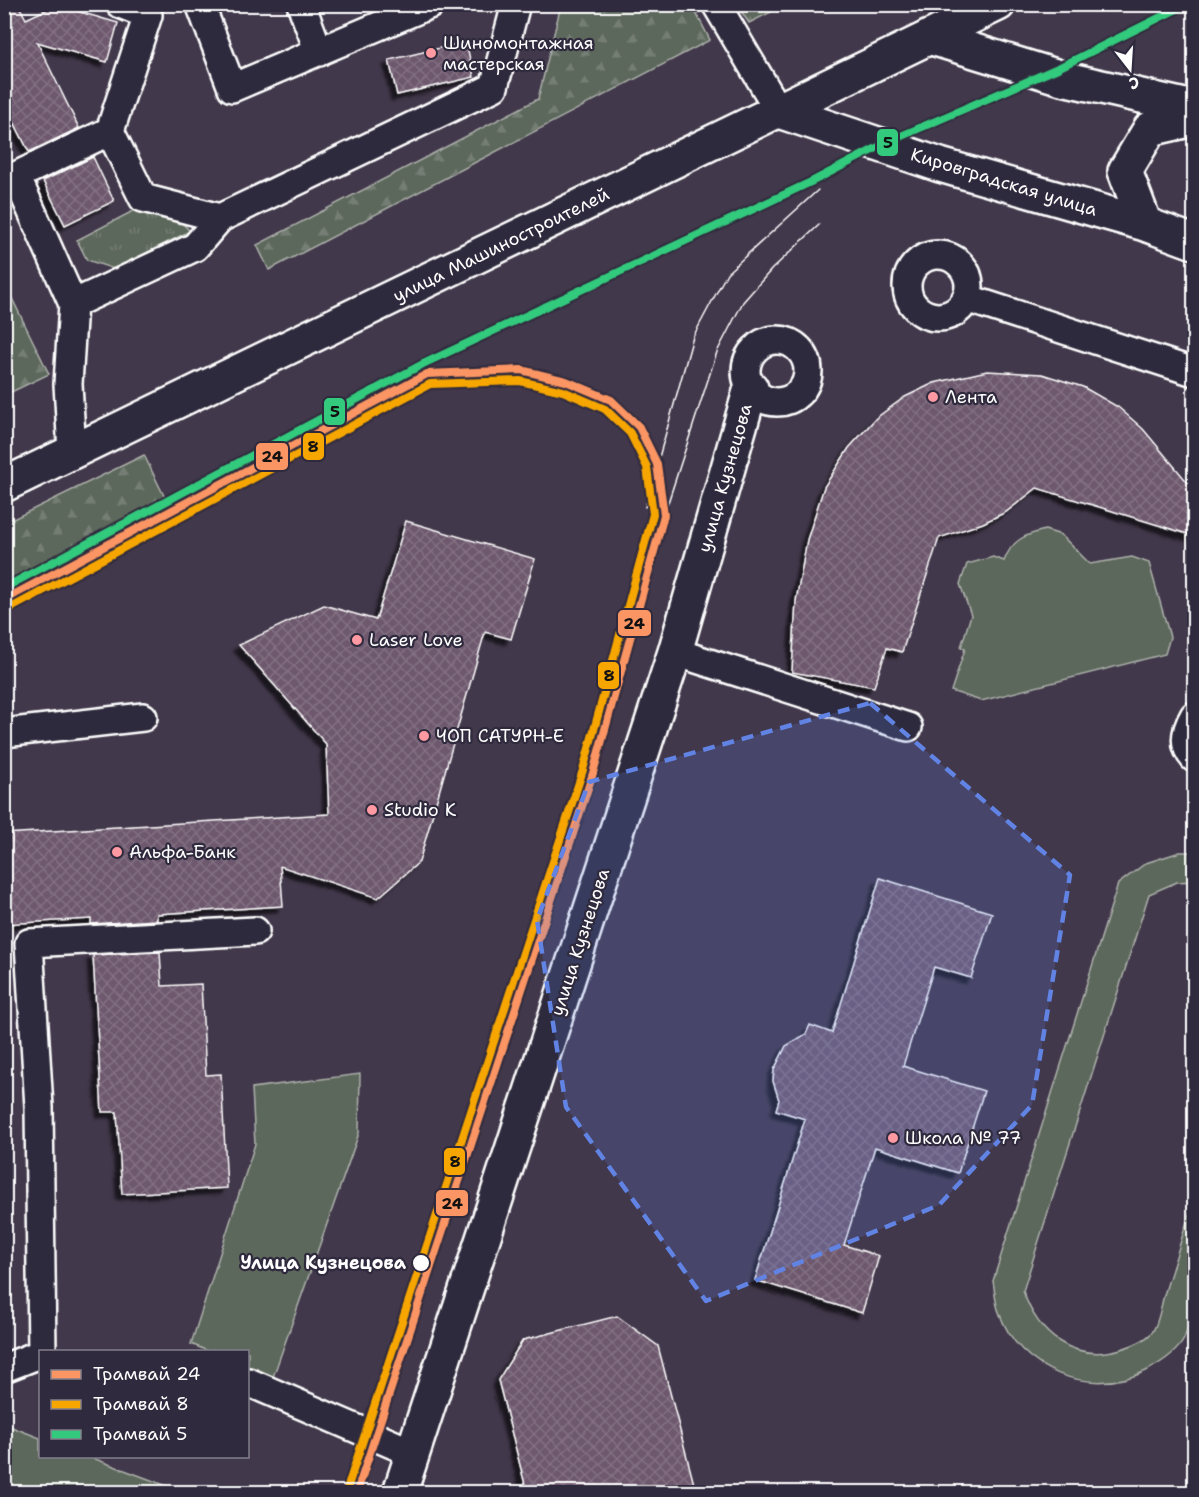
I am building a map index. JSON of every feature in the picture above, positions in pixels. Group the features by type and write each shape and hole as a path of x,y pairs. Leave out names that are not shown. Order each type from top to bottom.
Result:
{"main road":[{"name":"улица Машиностроителей","path":"4,485 998,4"},
{"path":"929,37 1062,78 1194,108"},
{"name":"Кировградская улица","path":"779,111 940,165 1145,224 1194,242"},
{"path":"1145,224 1125,171 1150,129 1194,119"},
{"name":"улица Кузнецова","path":"400,1492 675,652 751,388"}],"lane":[{"path":"120,4 148,15 110,131 143,198 220,218"},
{"path":"200,4 232,88 319,52 416,7"},
{"path":"301,4 319,52"},
{"path":"73,304 195,247 220,218 494,87 516,4"},
{"path":"716,4 779,111"},
{"path":"72,452 68,384 73,304 10,173 110,131"},
{"path":"966,298 1194,372"},
{"path":"675,652 908,727"},
{"path":"1194,716 1187,728 1186,741 1194,758"},
{"path":"4,733 143,717"},
{"path":"41,1350 39,1107 29,944 255,931"},
{"path":"4,1368 39,1354"},
{"path":"249,1382 413,1454"}],"highlighted area":[{"path":"870,703 1070,875 1032,1105 939,1205 706,1301 566,1107 537,920 589,782"}],"green space":[{"path":"561,5 692,5 710,40 269,270 257,245 538,99"},
{"path":"737,5 785,5 749,23"},
{"path":"135,210 179,220 190,231 114,269 87,260 77,240"},
{"path":"5,284 49,374 4,395"},
{"path":"144,455 168,504 5,590 5,523"},
{"path":"1045,530 1061,535 1090,564 1132,557 1149,563 1170,637 1165,654 981,701 951,691 965,649 961,647 971,615 960,584 967,564 993,557 1004,561 1015,543 1031,534"},
{"path":"1180,852 1194,852 1194,881 1177,882 1149,894 1023,1291 1038,1321 1060,1342 1073,1348 1088,1352 1104,1352 1139,1342 1153,1331 1157,1323 1194,1199 1195,1271 1189,1324 1184,1339 1177,1349 1146,1371 1125,1379 1103,1382 1081,1380 1059,1374 1040,1364 1023,1350 1009,1333 999,1312 993,1281 1118,884 1146,863"},
{"path":"360,1074 359,1133 272,1380 249,1369 249,1350 206,1350 191,1344 255,1144 252,1088"},
{"path":"4,1424 39,1438 39,1458 93,1458 183,1492 5,1492"}],"building":[{"path":"4,4 18,4 26,19 56,5 118,23 107,62 37,42 79,128 29,152 4,102"},
{"path":"466,42 474,77 397,95 389,60"},
{"path":"93,157 114,201 65,225 43,181"},
{"path":"987,371 1042,374 1083,387 1118,407 1143,429 1194,490 1194,536 1037,488 1006,512 983,523 939,538 902,652 887,648 874,687 792,672 796,601 807,540 824,487 849,448 876,418 905,397 934,383"},
{"path":"406,521 535,559 511,639 485,632 419,862 378,898 280,866 283,906 157,914 157,920 91,924 91,919 4,924 4,834 329,814 326,744 239,645 324,605 376,620"},
{"path":"880,878 992,913 971,978 934,967 903,1066 984,1091 958,1173 875,1147 844,1245 879,1256 862,1313 755,1280 805,1119 776,1110 779,1100 773,1081 774,1070 786,1046 806,1034 810,1025 832,1033"},
{"path":"160,952 162,986 201,984 206,1075 221,1074 227,1188 122,1194 117,1112 102,1112 93,955"},
{"path":"617,1316 658,1346 696,1492 527,1492 498,1380 523,1340"}],"tram line":[{"name":"5","path":"4,588 423,364 813,181 892,140 1058,68 1187,4"},
{"path":"645,507 693,337 727,273 818,190"},
{"path":"664,515 717,352 743,302 772,269 819,225"},
{"name":"24","path":"4,600 427,374 521,370 566,381 611,400 639,427 657,464 664,515 593,773 357,1492"},
{"name":"8","path":"9,609 430,384 520,381 563,391 605,409 630,433 647,467 653,514 583,770 347,1489"}],"place":[{"name":"Шиномонтажная мастерская","path":"431,53"},
{"name":"Лента","path":"933,397"},
{"name":"Laser Love","path":"357,640"},
{"name":"ЧОП САТУРН-Е","path":"424,736"},
{"name":"Studio K","path":"372,810"},
{"name":"Альфа-Банк","path":"117,852"},
{"name":"Школа № 77","path":"893,1138"},
{"name":"Улица Кузнецова","path":"421,1263"}]}
